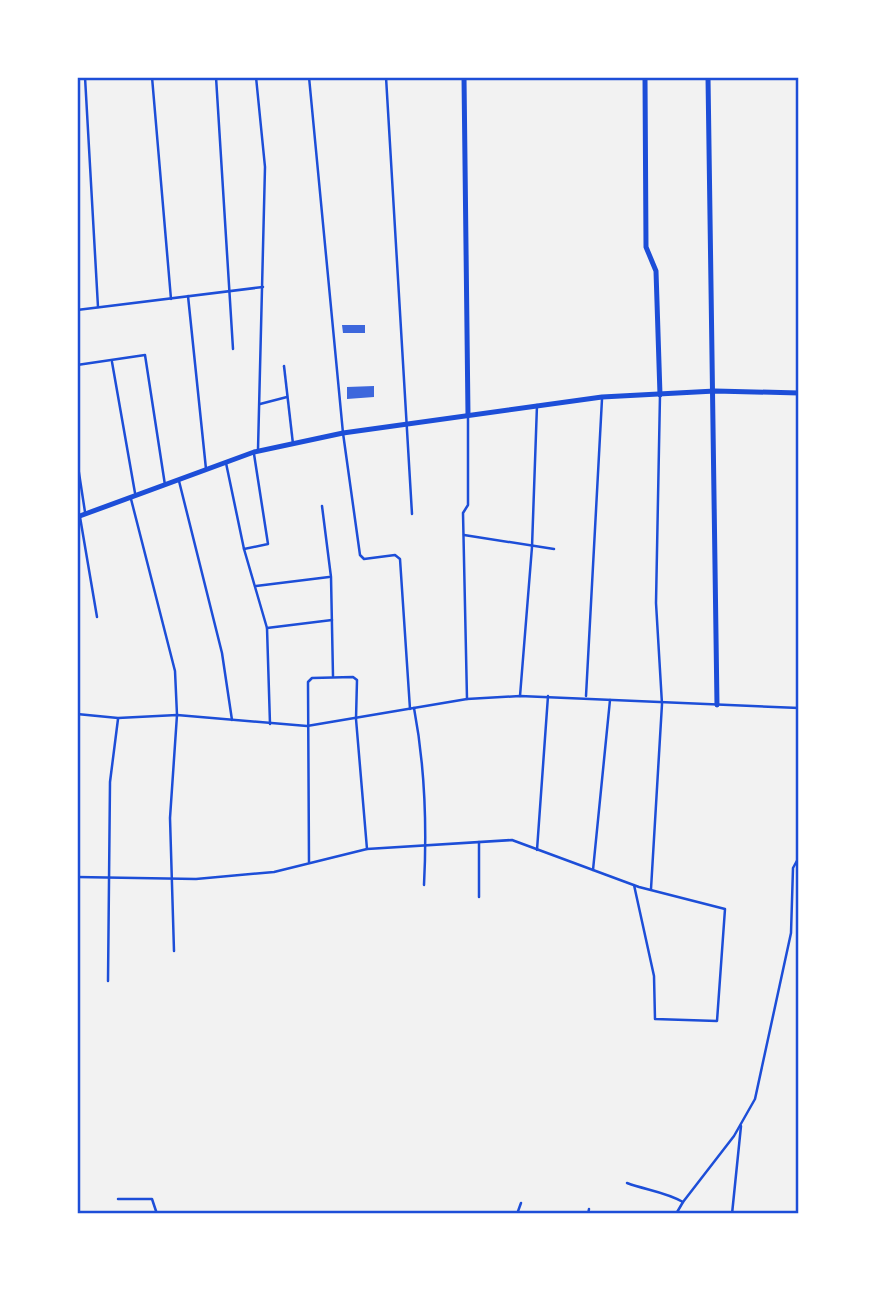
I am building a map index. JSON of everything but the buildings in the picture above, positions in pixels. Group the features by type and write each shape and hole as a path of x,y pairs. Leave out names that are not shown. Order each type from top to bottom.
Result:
{"street":[{"path":"464,77 468,415"},
{"path":"645,77 646,247 656,271 660,395"},
{"path":"708,77 718,705"},
{"path":"81,516 256,451 343,433 602,397 715,391 799,393"}],"lane":[{"path":"85,77 98,307"},
{"path":"152,77 171,299"},
{"path":"215,77 233,349"},
{"path":"244,549 268,544 256,451 260,404 265,167 256,77"},
{"path":"309,77 343,433 361,558 395,555 400,559 412,709 421,747 426,846 424,885"},
{"path":"386,77 412,514"},
{"path":"77,310 263,287"},
{"path":"188,296 206,469"},
{"path":"77,365 145,355 165,486"},
{"path":"112,360 133,498 175,671 177,715 170,818 174,951"},
{"path":"284,366 293,444"},
{"path":"651,890 662,704 656,603 660,395"},
{"path":"260,404 287,397"},
{"path":"586,696 602,397"},
{"path":"520,696 531,547 537,404"},
{"path":"467,699 463,513 468,505 468,415"},
{"path":"77,460 81,516 97,617"},
{"path":"225,461 244,549 267,628 270,724"},
{"path":"179,481 222,653 232,720"},
{"path":"322,506 331,576 333,676"},
{"path":"464,535 554,549"},
{"path":"256,586 331,576"},
{"path":"267,628 332,620"},
{"path":"309,863 309,679 333,676 356,678 356,719 367,849"},
{"path":"77,714 118,718 177,715 307,726 467,699 520,696 586,696 662,704 799,708"},
{"path":"537,850 548,696"},
{"path":"593,870 610,700"},
{"path":"108,981 110,782 118,718"},
{"path":"77,877 173,879 274,872 367,849 512,840 634,885 725,909 717,1021 655,1019 654,976 634,885"},
{"path":"479,842 479,897"},
{"path":"676,1214 755,1099 791,933 793,868 799,857"},
{"path":"732,1214 739,1165 741,1122"},
{"path":"627,1183 653,1193 668,1193 683,1202"},
{"path":"118,1199 152,1199 157,1214"},
{"path":"517,1214 521,1203"},
{"path":"588,1214 589,1209"}]}
